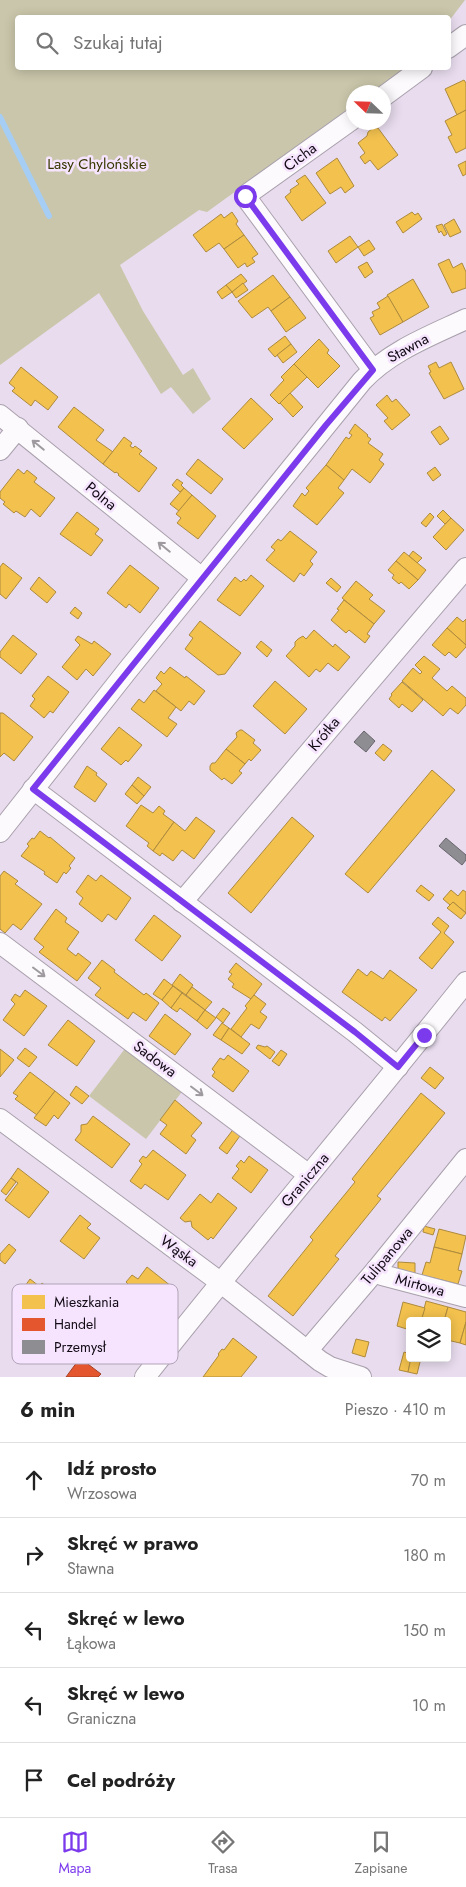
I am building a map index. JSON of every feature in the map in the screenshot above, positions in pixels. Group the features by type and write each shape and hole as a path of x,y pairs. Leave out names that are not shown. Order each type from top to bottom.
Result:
{"street":[{"path":"451,46 466,35"},
{"path":"391,91 419,70"},
{"name":"Cicha","path":"346,124 245,196 373,370"},
{"name":"Stawna","path":"0,832 202,578 373,370 401,350 466,319"},
{"name":"Polna","path":"0,415 202,578"},
{"path":"0,450 18,428"},
{"name":"Krótka","path":"182,902 466,568"},
{"path":"33,789 355,1032 398,1067"},
{"name":"Sadowa","path":"0,943 309,1175"},
{"name":"Graniczna","path":"178,1335 466,982"},
{"name":"Wąska","path":"0,1119 220,1282 307,1351 330,1367 361,1377"},
{"name":"Tulipanowa","path":"307,1351 466,1160"},
{"name":"Mirtowa","path":"376,1270 382,1275 466,1297"},
{"name":"Graniczna","path":"145,1377 155,1364"}],"green space":[{"name":"Lasy Chylońskie","path":"0,0 465,0 451,18 451,15 15,15 15,70 403,70 382,85 346,85 346,111 207,212 199,210 120,265 143,311 183,375 193,368 211,399 193,414 171,387 161,394 99,293 0,365"},
{"path":"127,1046 184,1089 146,1139 89,1096"}],"building: Mieszkania":[{"path":"464,80 466,83 466,110 457,115 445,89"},
{"path":"466,110 466,148 456,153 448,137 452,135 445,121"},
{"path":"370,130 379,130 398,155 378,170 370,160 365,164 360,157 365,153 358,143 367,136"},
{"path":"337,158 354,186 345,193 341,187 330,194 316,173"},
{"path":"466,161 466,174 463,176 458,165"},
{"path":"305,175 326,203 302,221 285,197 291,192 290,190 299,184 296,181"},
{"path":"232,212 238,221 236,224 244,235 224,249 219,243 206,252 193,235 221,214 224,218"},
{"path":"412,212 415,215 418,213 422,219 403,233 396,222"},
{"path":"454,219 461,232 450,237 444,225"},
{"path":"442,224 447,234 444,236 441,231 439,233 436,226"},
{"path":"244,235 258,254 252,258 255,262 247,267 245,263 238,268 224,249"},
{"path":"350,236 358,247 336,263 328,251"},
{"path":"369,240 375,249 364,256 358,247"},
{"path":"449,259 453,268 462,263 466,272 466,288 452,293 438,264"},
{"path":"367,262 373,272 365,278 358,267"},
{"path":"241,274 247,281 232,292 226,285"},
{"path":"273,275 290,297 271,311 268,307 252,318 238,301"},
{"path":"413,279 429,307 403,322 387,295"},
{"path":"243,283 248,290 236,298 232,292"},
{"path":"226,285 232,292 222,299 217,292"},
{"path":"388,296 403,322 380,335 370,318 374,316 372,312 380,308 377,303"},
{"path":"290,297 306,318 286,332 271,311"},
{"path":"285,336 291,344 275,357 268,349"},
{"path":"319,339 329,350 327,353 340,366 318,388 294,364"},
{"path":"291,344 297,352 283,363 277,355"},
{"path":"436,362 439,368 451,362 464,389 444,399 429,373 431,372 428,366"},
{"path":"294,364 307,377 279,404 270,395 284,380 281,377"},
{"path":"21,367 58,397 48,410 35,400 31,406 12,391 15,388 9,383"},
{"path":"290,393 303,407 293,417 280,403"},
{"path":"387,395 392,402 396,399 410,415 392,430 384,421 388,418 376,405"},
{"path":"251,398 273,419 244,449 222,429"},
{"path":"74,407 104,430 96,440 113,452 103,464 58,427"},
{"path":"355,424 371,439 368,443 383,454 379,460 384,464 370,483 352,469 344,480 326,465 346,437 349,439 352,435 349,433"},
{"path":"440,426 449,439 440,445 431,432"},
{"path":"124,437 132,443 130,446 133,448 135,446 142,451 139,454 157,468 139,492 119,474 103,464"},
{"path":"198,459 223,479 211,494 186,474"},
{"path":"326,465 344,480 338,488 344,493 317,525 293,506 302,493 305,496 309,491 306,488"},
{"path":"435,467 441,475 433,481 427,473"},
{"path":"18,469 24,474 27,470 37,478 34,482 55,498 40,517 31,509 25,517 16,511 14,513 3,504 5,502 0,498 0,492"},
{"path":"177,479 183,483 181,485 184,488 180,492 172,485"},
{"path":"184,488 192,495 179,511 170,504"},
{"path":"192,495 216,516 198,539 177,523 181,518 176,514"},
{"path":"443,510 451,518 445,524 437,516"},
{"path":"77,512 99,529 95,534 103,540 91,556 60,534"},
{"path":"430,513 434,517 426,527 421,523"},
{"path":"451,518 464,530 446,550 433,537"},
{"path":"290,531 317,552 310,561 313,564 304,576 300,573 294,582 266,560 275,550 271,547 278,539 281,541"},
{"path":"413,551 422,558 417,563 409,556"},
{"path":"404,552 426,570 418,580 396,561"},
{"path":"396,561 418,580 409,589 401,582 399,584 392,578 394,575 388,570"},
{"path":"3,563 22,578 6,599 0,594 0,567"},
{"path":"130,565 159,588 140,613 129,604 126,608 107,593"},
{"path":"251,575 264,586 240,616 217,600 235,577 241,582 244,579 246,581"},
{"path":"39,577 56,592 47,603 30,589"},
{"path":"331,578 341,587 337,592 326,583"},
{"path":"356,581 373,595 369,599 385,611 374,624 342,598"},
{"path":"344,600 374,624 367,634 370,636 365,643 349,630 346,633 331,620"},
{"path":"75,607 82,613 78,619 70,613"},
{"path":"457,617 463,622 466,619 466,645 447,628"},
{"path":"200,621 241,653 225,674 218,675 185,649 193,638 189,635"},
{"path":"447,628 466,645 456,658 449,652 445,656 432,645"},
{"path":"314,630 333,647 335,644 350,657 338,671 328,663 320,672 316,669 309,677 286,656 295,646 295,642 298,639 303,636 306,639"},
{"path":"13,635 37,654 21,674 0,657 0,652"},
{"path":"78,636 92,644 94,641 111,654 93,676 86,669 77,680 62,667 80,645 75,640"},
{"path":"261,641 272,650 267,657 256,647"},
{"path":"424,656 440,669 432,678 447,691 452,686 466,698 466,705 458,714 450,708 443,716 402,681 413,668 420,674 422,672 415,665"},
{"path":"170,667 185,678 186,676 205,691 194,705 189,701 181,711 156,691 162,684 156,678 161,671 164,674"},
{"path":"48,676 69,692 53,713 50,711 44,718 30,706 35,699 32,696"},
{"path":"275,681 307,709 285,734 253,706"},
{"path":"402,682 423,700 412,712 402,704 399,708 389,699"},
{"path":"154,690 176,707 168,718 177,724 167,737 131,709 139,699 144,703"},
{"path":"0,713 3,713 33,737 14,761 4,753 0,757"},
{"path":"119,727 142,745 128,762 126,760 121,765 101,749"},
{"path":"240,730 255,740 253,743 261,750 251,761 249,759 245,764 226,749 237,737 236,733"},
{"path":"383,744 392,751 384,761 375,753"},
{"path":"226,749 245,764 239,771 242,773 232,784 224,778 222,780 210,770 212,763 215,763"},
{"path":"87,766 107,784 95,802 74,787"},
{"path":"432,770 455,790 368,893 345,874"},
{"path":"138,777 151,787 144,796 132,785"},
{"path":"132,785 144,796 137,804 125,794"},
{"path":"141,805 153,813 159,806 165,811 163,814 174,822 153,851 147,846 149,843 126,826"},
{"path":"196,817 215,831 194,859 182,850 173,861 162,853 160,856 153,851 174,822 185,831"},
{"path":"292,817 314,836 251,913 228,893"},
{"path":"40,831 75,858 69,866 71,868 66,874 64,872 57,883 44,874 45,872 21,856 29,846 27,844"},
{"path":"4,871 18,881 15,884 42,904 21,930 13,924 5,933 0,929 0,876"},
{"path":"88,875 96,881 101,875 131,898 116,920 108,914 102,922 79,904 83,898 76,892"},
{"path":"421,885 434,895 429,901 416,891"},
{"path":"451,890 458,896 463,890 466,892 466,913 453,902 450,905 443,899"},
{"path":"453,902 466,913 461,919 447,908"},
{"path":"56,909 67,918 65,922 79,932 67,949 76,956 78,953 91,963 77,981 39,952 44,947 34,939"},
{"path":"154,915 181,936 162,961 135,940"},
{"path":"438,917 449,926 444,933 454,942 432,969 419,958 441,932 432,924"},
{"path":"102,960 115,970 114,972 144,995 146,993 159,1003 146,1021 133,1012 128,1019 95,995 101,988 88,978"},
{"path":"236,963 262,984 251,999 232,987 234,984 228,979 232,974 229,972"},
{"path":"358,969 367,976 371,971 383,979 390,970 417,990 390,1021 385,1017 382,1021 342,992"},
{"path":"180,974 193,985 186,995 172,985"},
{"path":"164,979 173,986 162,1000 153,994"},
{"path":"173,986 182,993 171,1008 162,1000"},
{"path":"192,987 212,1002 205,1010 186,995"},
{"path":"25,990 47,1006 24,1036 3,1020 15,1004 11,1000 15,994 20,997"},
{"path":"182,993 205,1010 197,1021 180,1008 177,1012 171,1008"},
{"path":"254,995 266,1004 260,1012 267,1017 259,1029 251,1024 241,1037 231,1029"},
{"path":"223,1008 230,1013 223,1023 216,1017"},
{"path":"205,1010 216,1018 207,1029 197,1021"},
{"path":"165,1014 191,1034 175,1055 149,1036"},
{"path":"68,1020 95,1041 77,1066 48,1045"},
{"path":"222,1023 229,1028 221,1040 213,1035"},
{"path":"229,1028 250,1044 242,1054 221,1040"},
{"path":"258,1045 267,1046 275,1052 270,1059 256,1048"},
{"path":"25,1048 37,1057 29,1067 17,1058"},
{"path":"0,1049 14,1060 0,1077"},
{"path":"281,1050 287,1054 279,1066 272,1061"},
{"path":"228,1055 249,1071 233,1092 212,1076 215,1072 212,1069 220,1058 224,1060"},
{"path":"430,1067 444,1078 435,1089 421,1078"},
{"path":"30,1072 55,1091 37,1115 15,1099 18,1096 13,1093"},
{"path":"76,1086 89,1096 82,1104 70,1095"},
{"path":"55,1091 70,1103 58,1119 54,1115 46,1126 34,1118"},
{"path":"421,1093 445,1113 377,1196 381,1199 335,1256 339,1259 293,1316 268,1296 313,1240 310,1237 355,1182 352,1179"},
{"path":"175,1100 202,1123 191,1136 196,1140 186,1154 160,1134 167,1125 160,1120"},
{"path":"93,1116 130,1144 112,1168 75,1140 81,1132 81,1125 87,1124"},
{"path":"235,1127 242,1133 227,1154 219,1148"},
{"path":"153,1150 186,1175 168,1200 145,1184 141,1189 130,1181 142,1164 139,1161 143,1156 146,1158"},
{"path":"249,1156 268,1170 251,1193 232,1178 239,1169 236,1166 241,1160 244,1163"},
{"path":"18,1168 49,1192 29,1218 5,1200 18,1183 11,1178"},
{"path":"11,1178 16,1182 6,1195 1,1191"},
{"path":"218,1193 237,1208 213,1239 211,1237 208,1240 192,1227 191,1221 185,1222 180,1218 200,1194 211,1203"},
{"path":"80,1215 91,1224 87,1228 100,1238 84,1259 60,1241"},
{"path":"424,1226 435,1229 433,1235 423,1232"},
{"path":"439,1229 466,1236 462,1254 434,1247"},
{"path":"9,1244 16,1250 5,1264 0,1260 0,1254"},
{"path":"434,1247 462,1254 458,1270 462,1271 458,1284 422,1275 426,1262 430,1263"},
{"path":"398,1262 415,1263 415,1274 398,1273"},
{"path":"147,1267 168,1284 128,1284 126,1282 132,1275 138,1279"},
{"path":"30,1279 36,1284 26,1284"},
{"path":"426,1301 448,1307 445,1317 422,1317"},
{"path":"403,1302 425,1308 422,1317 406,1317 406,1329 397,1326"},
{"path":"448,1307 466,1312 466,1322 460,1343 451,1341 451,1317 445,1317"},
{"path":"466,1322 466,1345 460,1343"},
{"path":"233,1338 257,1357 241,1377 203,1377 218,1354 222,1349 224,1350"},
{"path":"356,1339 369,1342 365,1357 352,1353"},
{"path":"404,1352 406,1353 406,1362 410,1362 408,1372 399,1370"},
{"path":"410,1362 420,1362 417,1374 408,1372"}],"building: Handel":[{"path":"76,1364 88,1364 101,1374 98,1377 66,1377"}],"building: Przemysł":[{"path":"364,731 375,741 366,752 354,742"},
{"path":"446,838 466,855 466,860 462,865 439,846"}],"waterway":[{"path":"0,117 49,216"}],"route":[{"path":"245,196 373,370 326,425 33,789 355,1032 398,1067 424,1035"}]}
